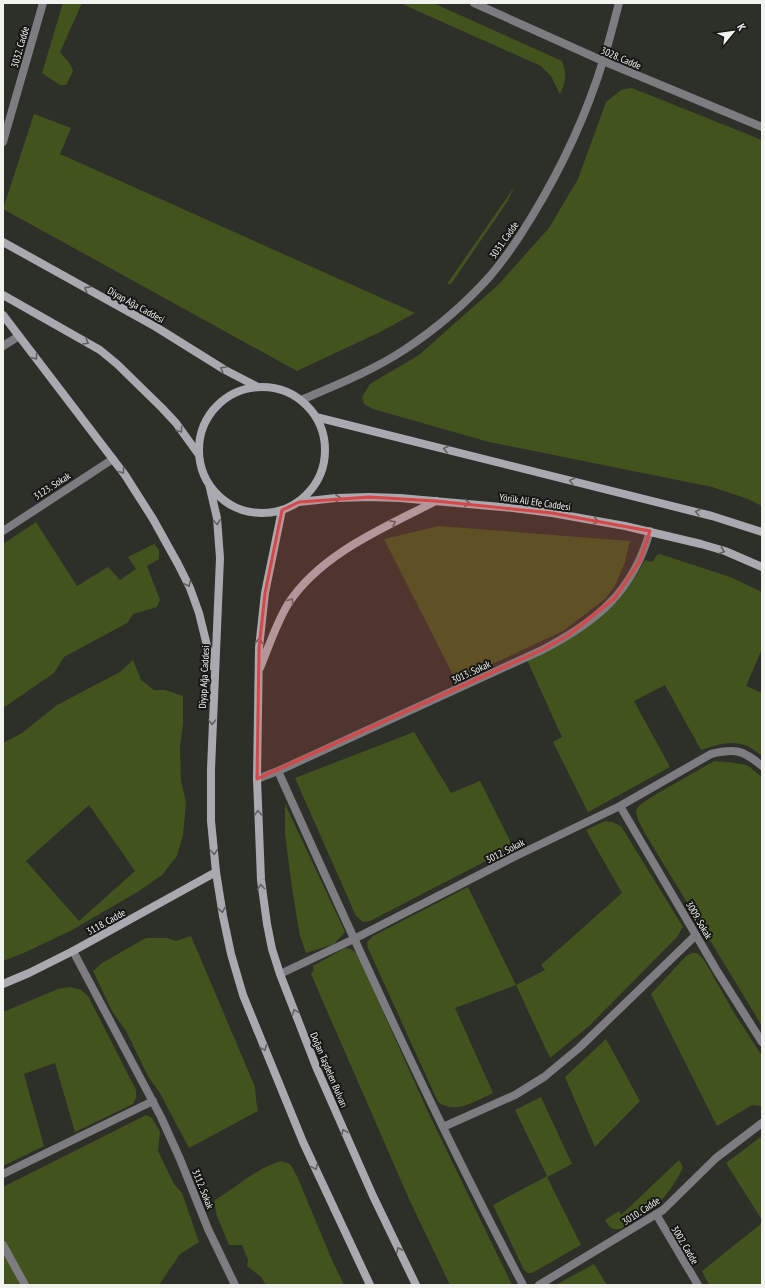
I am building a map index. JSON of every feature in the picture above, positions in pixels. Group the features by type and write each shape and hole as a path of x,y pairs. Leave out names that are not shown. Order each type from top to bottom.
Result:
{"main road":[{"name":"Diyap Ağa Caddesi","path":"3,242 156,327 225,370 258,387"},
{"name":"Diyap Ağa Caddesi","path":"3,295 100,350 117,364 162,408 176,423 199,455"},
{"path":"3,315 113,459 138,494 153,519 187,582 199,613 214,674"},
{"name":"Diyap Ağa Caddesi","path":"209,484 223,499 241,510 262,513 282,510 299,502 312,489 322,472 325,453 324,434 316,417 301,400 291,394 281,389 258,387 242,390 227,397 215,409 206,422 200,438 199,455 202,470 209,484 217,518 220,558 211,769 212,821 216,872"},
{"path":"316,417 712,516 762,532"},
{"name":"Yörük Ali Efe Caddesi","path":"299,502 336,498 370,497 436,501 552,513 650,532 702,544 762,567"},
{"path":"258,674 277,625 302,586 345,550 436,501"},
{"path":"257,779 258,674 261,618 282,510"},
{"name":"Doğan Taşdelen Bulvarı","path":"257,779 262,900 272,949 280,974 335,1112 416,1285"},
{"path":"216,872 231,954 243,995 303,1142 370,1285"},
{"name":"3118. Cadde","path":"3,984 29,974 73,952 216,872"}],"street":[{"name":"3032. Cadde","path":"3,142 43,3"},
{"name":"3028. Cadde","path":"474,3 603,62 762,127"},
{"name":"3031. Cadde","path":"301,400 353,378 379,365 405,349 452,313 492,274 510,251 541,202 567,154 588,105 603,62 619,3"},
{"path":"3,346 19,336"},
{"name":"3123. Sokak","path":"3,530 113,459"},
{"name":"3013. Sokak","path":"257,779 278,771 542,650 581,627 604,609 624,587 640,561 650,532"},
{"name":"3012. Sokak","path":"280,974 354,939 516,856 620,806 711,754 724,751 738,751 752,757 762,766"},
{"path":"278,771 354,939 442,1127 522,1285"},
{"name":"3009. Sokak","path":"620,806 717,971 762,1042"},
{"path":"442,1127 515,1095 544,1077 580,1048 696,934"},
{"name":"3112. Sokak","path":"73,952 153,1101 170,1137 214,1243 234,1285"},
{"path":"3,1174 153,1101"},
{"name":"3010. Cadde","path":"539,1285 656,1214 669,1204 716,1158 762,1123"},
{"name":"3002. Cadde","path":"656,1214 698,1285"},
{"path":"3,1245 25,1285"}],"highlighted area":[{"path":"369,497 436,501 552,513 650,531 640,561 615,598 569,635 542,650 257,779 259,648 265,593 282,510 299,502"}],"green space":[{"path":"63,3 82,3 60,52 70,64 73,71 66,85 60,85 42,73"},
{"path":"400,3 433,3 562,61 565,71 565,78 560,94 551,76 541,66"},
{"path":"632,88 762,140 762,506 748,499 712,487 489,442 373,409 364,404 362,397 370,384 419,355 498,285 549,228 578,179 606,102 621,90"},
{"path":"34,114 71,128 60,154 415,313 380,332 297,371 3,209"},
{"path":"515,186 507,202 451,284 447,284"},
{"path":"36,522 77,586 108,567 120,580 136,569 128,557 154,544 159,550 159,559 147,566 160,600 157,607 133,614 127,623 64,657 54,673 3,708 3,544"},
{"path":"439,526 630,541 625,562 616,584 605,599 563,631 456,681 384,539"},
{"path":"660,554 730,577 762,592 762,649 746,686 762,693 762,756 749,747 737,743 713,746 701,750 665,685 634,701 670,767 588,812 553,742 562,737 527,660 582,628 608,609 629,586 645,560 652,562 657,555"},
{"path":"133,660 141,680 154,690 165,690 183,696 183,724 180,746 181,781 186,802 183,835 177,856 162,875 139,891 72,930 26,952 3,961 3,743 22,733 57,705 120,672","holes":["89,805 135,871 79,921 26,861"]},
{"path":"414,732 451,793 480,781 513,847 370,921 363,922 356,916 295,778"},
{"path":"714,761 747,765 762,777 762,1026 646,835 638,820 636,810 640,805 653,796"},
{"path":"285,804 345,932 334,944 306,953 300,936 292,888 285,834"},
{"path":"605,821 621,826 683,927 677,937 590,1025 550,1058 516,985 545,970 541,965 622,893 586,830"},
{"path":"468,887 516,985 455,1008 493,1093 472,1103 459,1107 445,1106 438,1102 368,948 367,942 373,936"},
{"path":"191,936 255,1087 258,1111 189,1148 160,1093 149,1078 126,1031 112,1011 93,971 102,963 146,938 167,938 176,941"},
{"path":"345,948 351,949 357,954 429,1114 512,1285 450,1285 409,1199 311,974 314,970 313,966"},
{"path":"692,953 697,953 704,960 733,1011 762,1056 762,1106 752,1105 717,1126 651,994 686,956"},
{"path":"70,987 81,990 88,996 136,1090 136,1098 133,1104 75,1132 55,1063 24,1074 44,1146 3,1166 3,1012 58,989"},
{"path":"606,1039 640,1101 595,1147 565,1077"},
{"path":"541,1097 572,1164 547,1177 581,1245 532,1273 528,1273 524,1270 493,1205 547,1176 515,1110"},
{"path":"146,1115 152,1118 160,1132 158,1151 174,1184 182,1193 199,1242 180,1254 159,1285 29,1285 3,1238 3,1187"},
{"path":"762,1136 762,1220 726,1163"},
{"path":"679,1160 683,1167 670,1190 657,1205 644,1215 620,1229 613,1229 610,1227 605,1220 619,1211 621,1215"},
{"path":"281,1161 290,1164 297,1176 344,1285 266,1285 261,1277 247,1266 248,1260 242,1245 229,1245 217,1216 214,1201 255,1173"},
{"path":"762,1223 762,1285 709,1285 702,1271"},
{"path":"3,1252 4,1254 20,1285 3,1285"},
{"path":"594,1264 607,1285 556,1285"}]}
